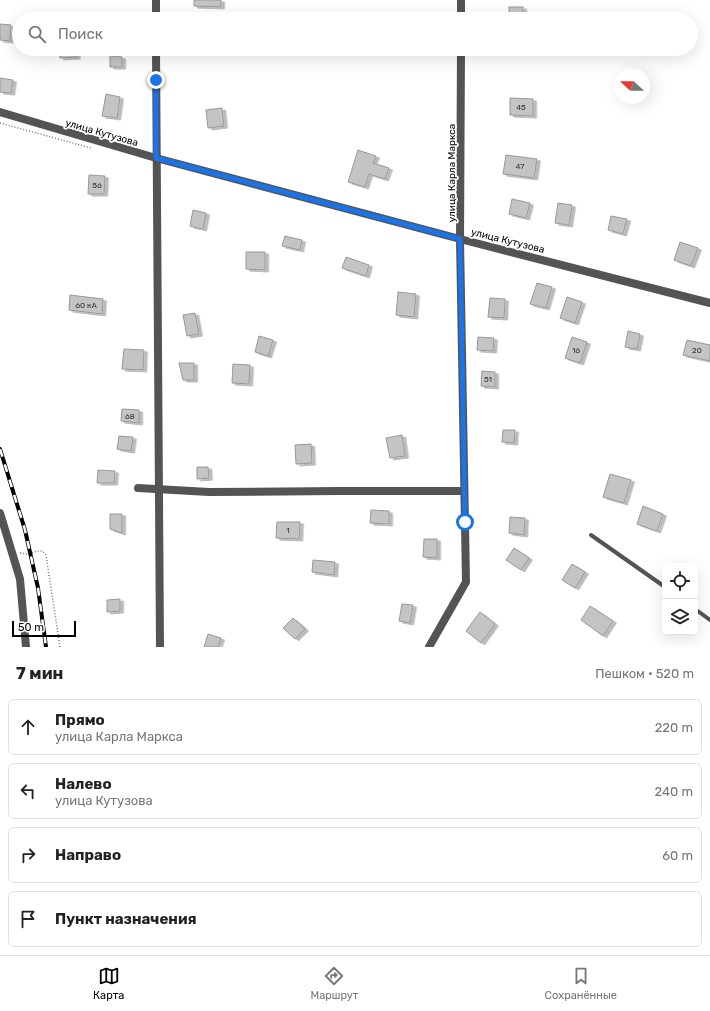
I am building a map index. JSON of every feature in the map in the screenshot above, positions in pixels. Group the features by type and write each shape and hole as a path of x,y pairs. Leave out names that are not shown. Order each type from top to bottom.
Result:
{"street":[{"path":"156,0 156,12"},
{"path":"461,0 461,12"},
{"path":"156,56 160,647"},
{"name":"улица Карла Маркса","path":"429,647 466,582 460,239 461,56"},
{"name":"улица Кутузова","path":"0,112 156,158 460,239 710,303"},
{"path":"138,488 209,492 464,491"},
{"path":"0,513 20,579 26,647"}],"lane":[{"path":"592,535 662,585"},
{"path":"698,611 710,620"}],"path":[{"path":"0,123 97,150"},
{"path":"11,546 17,552 25,554 42,551 45,552 60,647"}],"building":[{"path":"194,0 221,0 221,7 194,6"},
{"path":"509,7 523,7 523,12 509,12"},
{"path":"0,24 11,25 10,41 0,40"},
{"path":"60,56 77,57 60,58"},
{"path":"110,56 122,57 122,67 110,67"},
{"path":"0,78 13,80 11,93 0,92"},
{"path":"106,94 120,97 117,118 102,116"},
{"path":"510,98 533,99 533,116 510,115"},
{"path":"222,108 224,126 208,128 206,110"},
{"path":"358,150 376,156 373,163 389,168 385,179 369,174 365,187 348,182"},
{"path":"506,155 537,159 534,178 503,174"},
{"path":"89,175 105,176 104,194 88,194"},
{"path":"512,199 530,203 526,218 509,214"},
{"path":"558,203 572,205 569,225 555,223"},
{"path":"193,210 206,213 203,229 190,226"},
{"path":"611,216 627,219 623,234 608,230"},
{"path":"285,236 302,240 300,250 282,246"},
{"path":"680,242 698,248 691,266 674,260"},
{"path":"246,252 265,252 265,270 246,269"},
{"path":"346,257 369,265 366,276 342,268"},
{"path":"537,283 552,287 546,308 530,304"},
{"path":"398,292 416,294 414,317 396,315"},
{"path":"70,295 103,299 102,314 69,310"},
{"path":"567,297 582,302 575,323 560,318"},
{"path":"490,298 505,299 504,318 488,317"},
{"path":"195,313 199,334 187,336 183,315"},
{"path":"628,331 640,334 637,349 625,347"},
{"path":"259,336 273,340 268,356 255,352"},
{"path":"478,337 494,338 493,351 477,350"},
{"path":"572,337 587,342 580,363 565,358"},
{"path":"687,340 710,345 710,361 683,355"},
{"path":"124,349 144,350 143,370 122,369"},
{"path":"179,363 194,363 194,380 183,380"},
{"path":"233,364 250,365 249,384 232,383"},
{"path":"482,371 495,372 495,387 481,386"},
{"path":"122,409 139,410 139,423 121,421"},
{"path":"503,430 515,430 514,443 502,442"},
{"path":"402,435 405,456 390,458 386,438"},
{"path":"119,436 133,437 131,451 117,449"},
{"path":"311,444 312,463 296,464 295,445"},
{"path":"197,467 208,467 209,478 197,479"},
{"path":"98,470 115,471 114,483 97,483"},
{"path":"610,474 631,480 624,503 603,497"},
{"path":"643,506 663,514 657,531 637,524"},
{"path":"371,510 389,511 389,524 370,523"},
{"path":"110,514 122,514 122,533 110,529"},
{"path":"510,517 525,518 524,535 509,533"},
{"path":"277,522 300,522 299,539 276,538"},
{"path":"424,539 437,539 437,558 423,557"},
{"path":"514,548 529,558 521,570 506,560"},
{"path":"313,560 335,562 334,575 312,572"},
{"path":"572,564 585,572 575,588 562,580"},
{"path":"120,599 120,611 107,612 107,600"},
{"path":"402,604 413,605 410,623 399,621"},
{"path":"590,606 613,621 603,636 581,620"},
{"path":"480,612 495,624 481,643 466,631"},
{"path":"293,618 305,629 295,639 283,628"},
{"path":"208,634 221,638 218,647 204,647"}],"railway":[{"path":"0,449 25,530 38,588 46,647"}],"route":[{"path":"156,80 156,158 460,239 465,522"}]}
